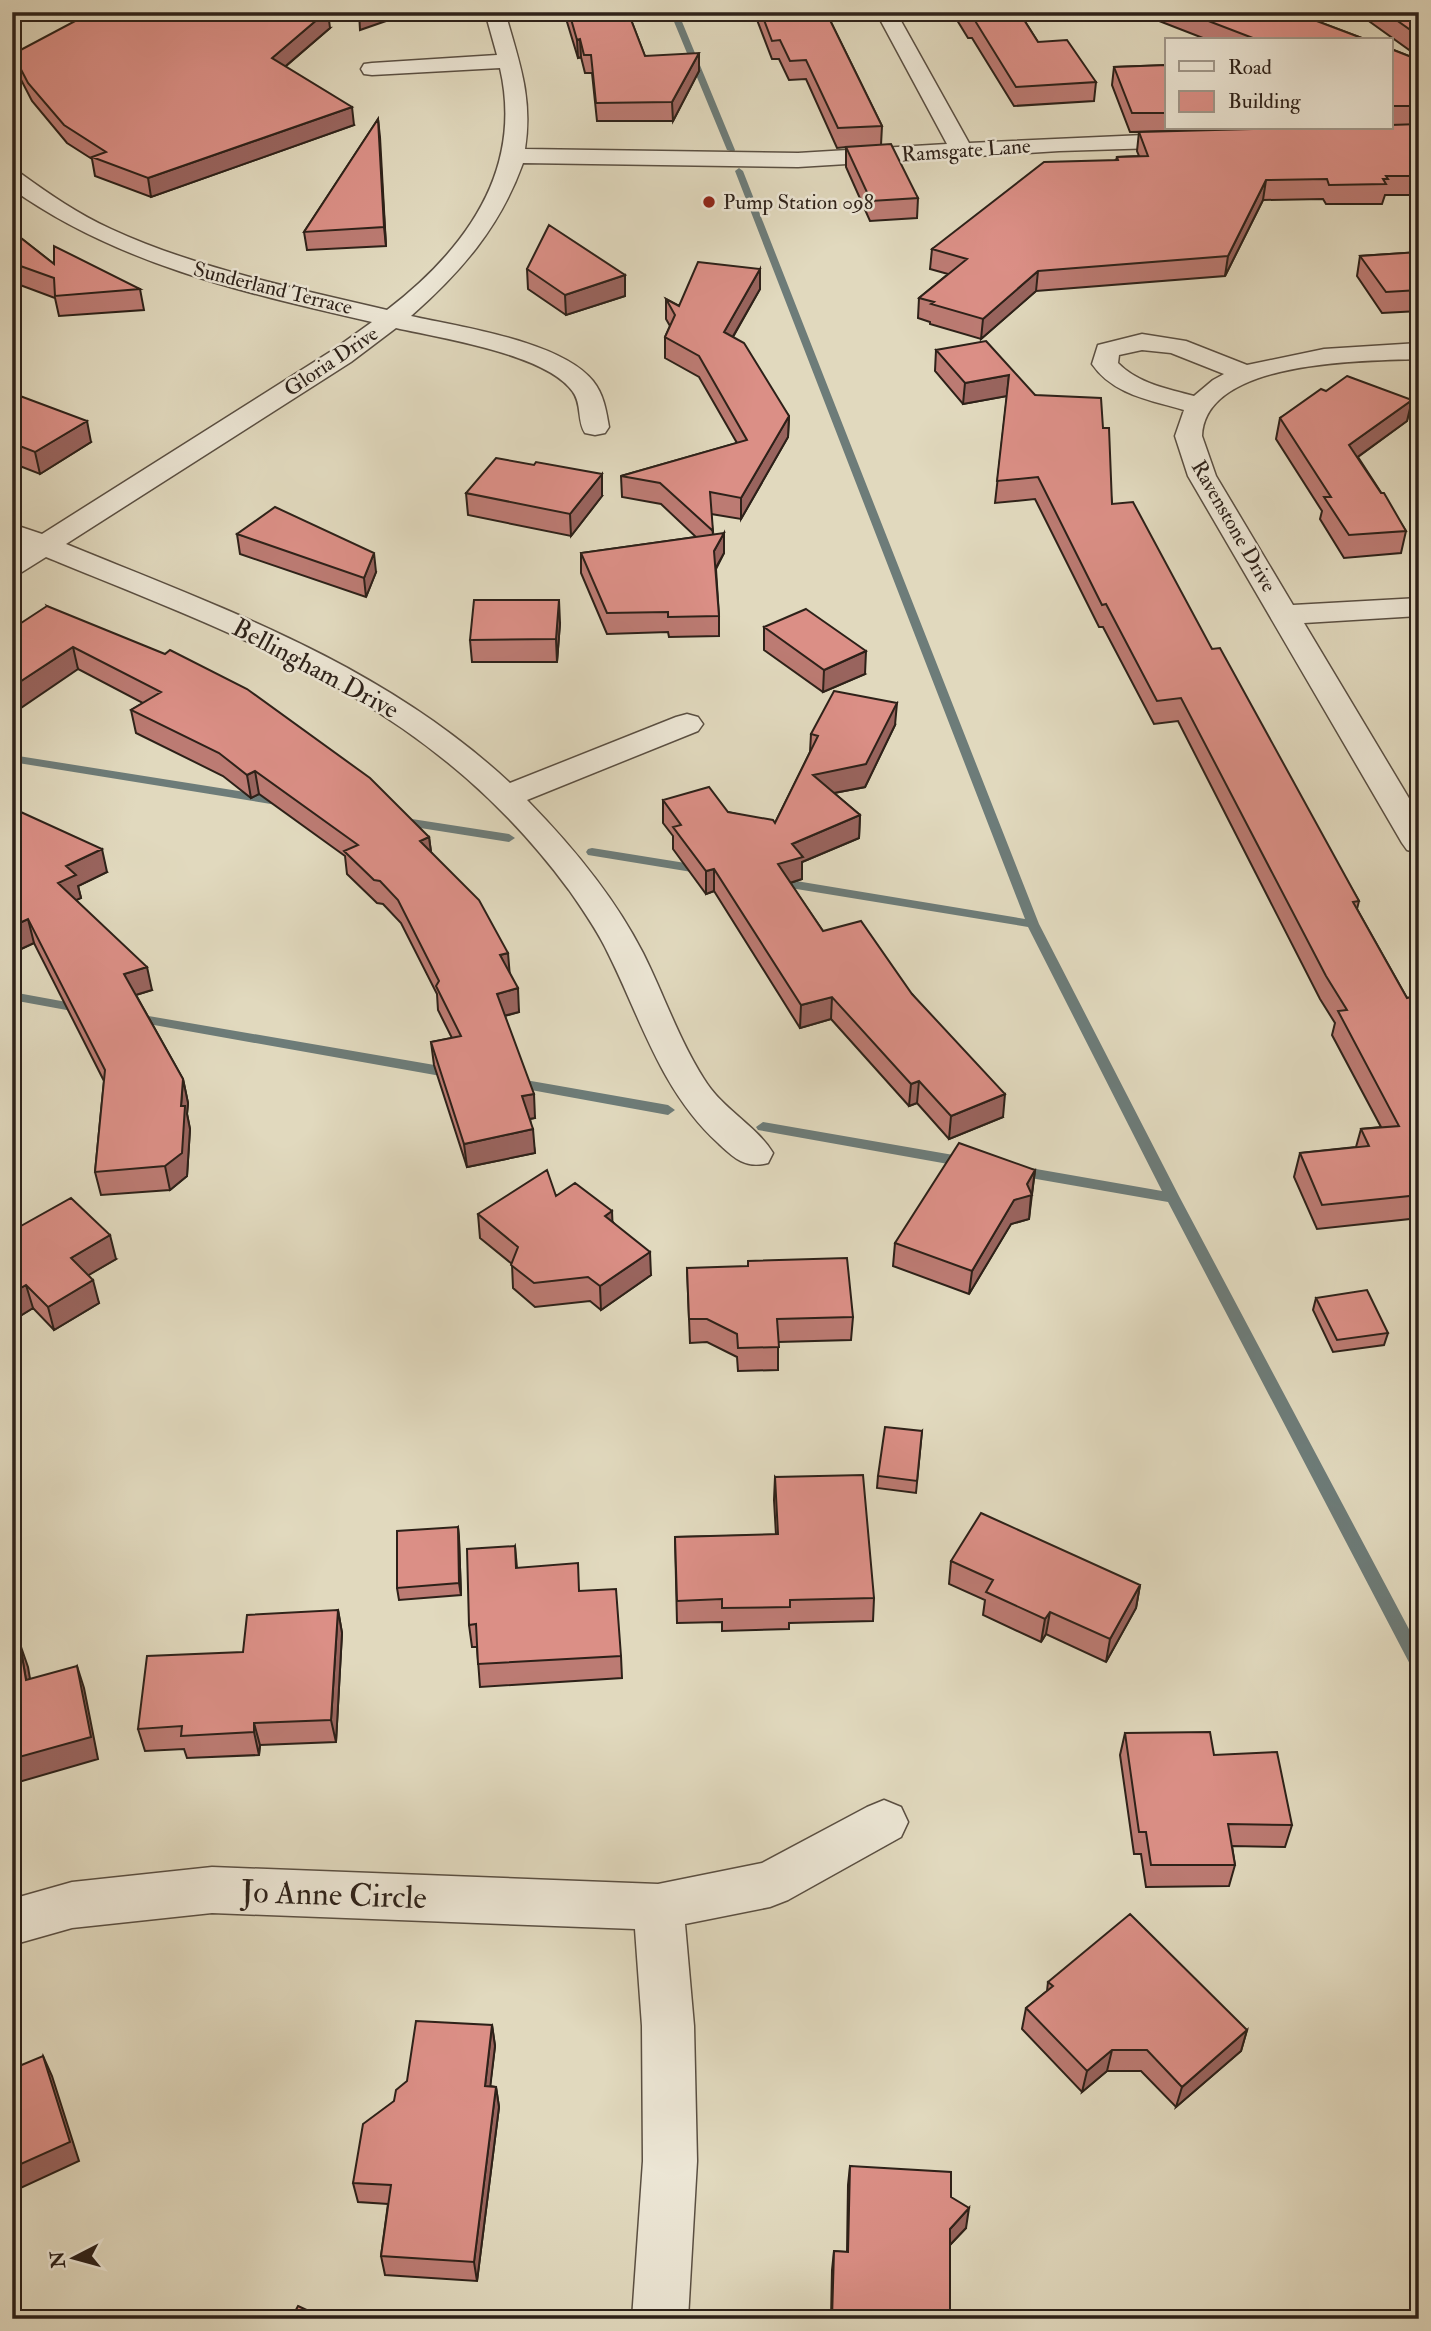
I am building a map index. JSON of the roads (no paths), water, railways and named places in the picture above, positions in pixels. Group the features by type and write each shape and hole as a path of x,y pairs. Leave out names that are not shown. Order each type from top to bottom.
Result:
{"street":[{"name":"Gloria Drive","path":"12,566 342,356 393,319 454,263 490,216 511,169 518,121 517,97 495,12"},
{"path":"886,12 962,150"},
{"path":"372,69 508,61"},
{"name":"Ramsgate Lane","path":"513,156 771,160 1059,144 1210,140"},
{"name":"Sunderland Terrace","path":"12,178 50,205 78,220 176,263 263,288 496,344 551,364 586,391 591,399 595,427"},
{"path":"1246,374 1179,347 1154,341 1123,343 1107,351 1105,364 1113,374 1133,385 1200,405 1220,386 1267,366 1306,358 1419,351"},
{"name":"Ravenstone Drive","path":"1200,405 1189,430 1191,449 1202,476 1419,843"},
{"name":"Bellingham Drive","path":"12,533 252,630 340,674 401,711 505,797 542,835 601,910 631,961 686,1082 723,1127 754,1153"},
{"path":"1284,615 1419,607"},
{"path":"505,797 687,724"},
{"name":"Jo Anne Circle","path":"12,1922 72,1905 212,1889 658,1907 770,1884 884,1822"},
{"path":"658,1907 668,2026 670,2161 660,2319"}],"waterway":[{"path":"674,12 731,150"},
{"path":"739,171 1033,924"},
{"path":"12,758 283,802"},
{"path":"399,821 509,838"},
{"path":"592,852 704,870"},
{"path":"772,881 1033,924"},
{"path":"1033,924 1173,1198"},
{"path":"12,996 83,1009"},
{"path":"131,1017 452,1073"},
{"path":"514,1083 668,1110"},
{"path":"763,1127 965,1162"},
{"path":"1019,1171 1173,1198"},
{"path":"1173,1198 1419,1665"}],"place":[{"name":"Pump Station 098","path":"709,202"}]}
